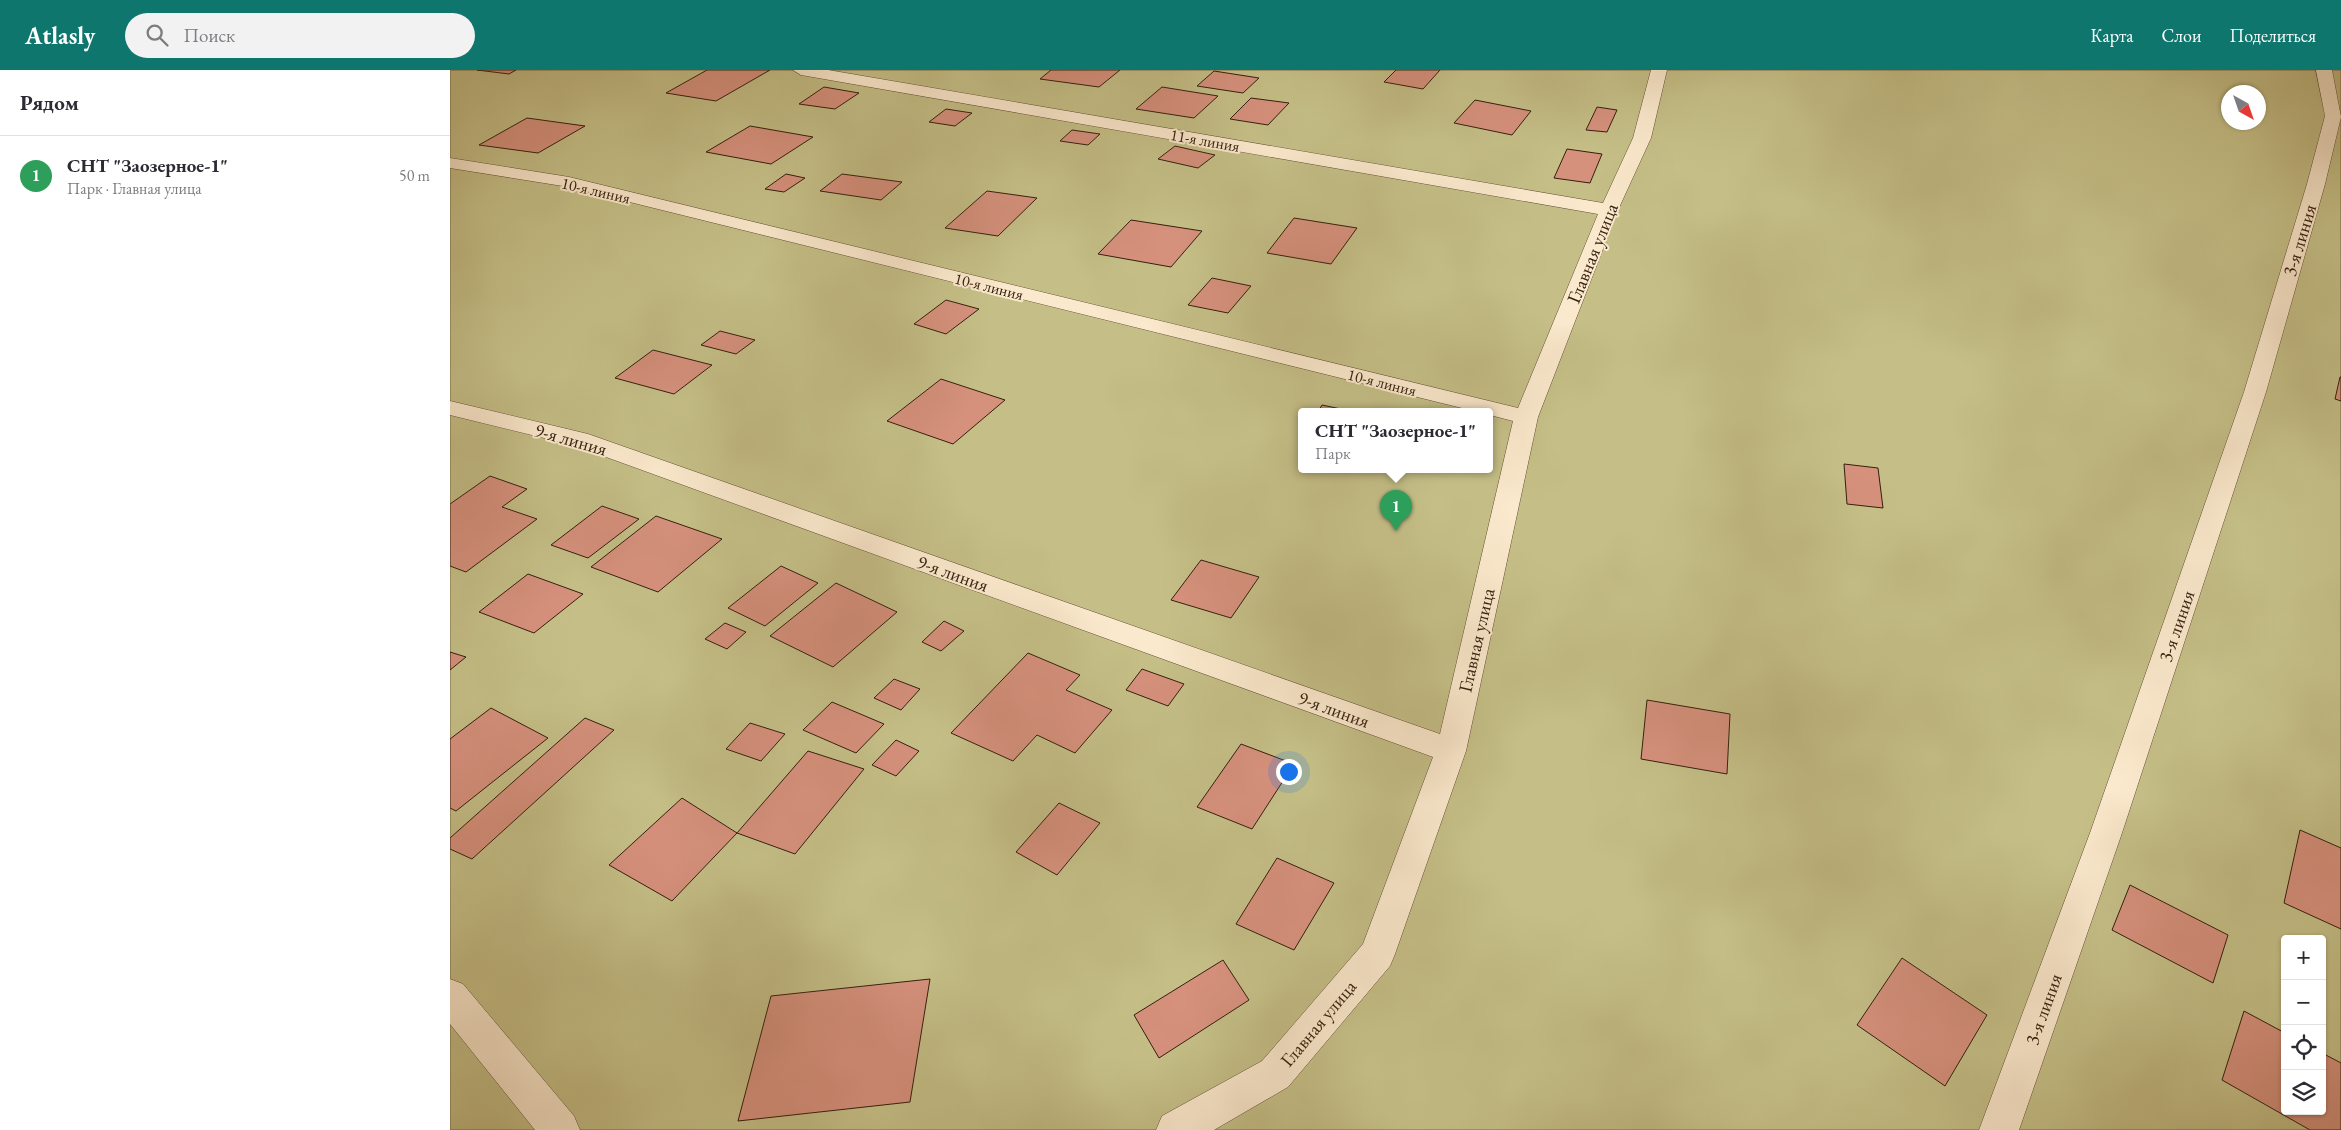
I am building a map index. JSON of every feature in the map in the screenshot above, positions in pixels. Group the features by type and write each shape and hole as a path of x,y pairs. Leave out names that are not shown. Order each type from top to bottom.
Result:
{"street":[{"name":"11-я линия","path":"801,70 1609,210"},
{"name":"Главная улица","path":"1176,1130 1275,1074 1377,954 1451,751 1526,418 1609,210 1642,138 1659,70"},
{"path":"2324,70 2337,117"},
{"name":"3-я линия","path":"1999,1130 2106,834 2255,392 2337,117"},
{"name":"10-я линия","path":"450,163 569,182 1485,408"},
{"name":"9-я линия","path":"450,408 580,439 1451,751"},
{"name":"10-я линия","path":"1493,410 1526,418"},
{"path":"450,996 560,1130"}],"shaded area":[{"path":"450,70 2341,70 2341,1130 450,1130"}],"building":[{"path":"477,70 516,70 509,74"},
{"path":"707,70 770,70 716,101 666,93"},
{"path":"1051,70 1120,70 1099,87 1040,79"},
{"path":"1396,70 1440,70 1423,89 1384,82"},
{"path":"1214,71 1259,78 1243,93 1197,86"},
{"path":"824,87 859,93 835,109 799,104"},
{"path":"1162,87 1218,96 1194,118 1136,109"},
{"path":"1251,98 1289,103 1268,125 1230,119"},
{"path":"1475,100 1531,111 1512,135 1454,123"},
{"path":"1597,107 1617,110 1607,132 1586,130"},
{"path":"946,109 972,113 955,126 929,122"},
{"path":"527,118 585,126 538,153 479,145"},
{"path":"750,126 813,137 771,164 706,152"},
{"path":"1072,130 1100,134 1088,145 1060,141"},
{"path":"1175,146 1215,155 1198,168 1158,159"},
{"path":"1567,149 1602,154 1590,183 1554,178"},
{"path":"786,174 805,178 784,192 765,189"},
{"path":"842,174 902,182 881,200 820,191"},
{"path":"987,191 1037,198 998,236 945,228"},
{"path":"1294,218 1357,228 1331,264 1267,253"},
{"path":"1131,220 1202,231 1171,267 1098,254"},
{"path":"1212,278 1251,286 1228,313 1188,305"},
{"path":"946,300 979,309 946,334 914,324"},
{"path":"720,331 755,340 736,354 701,345"},
{"path":"653,350 712,365 674,394 615,378"},
{"path":"2341,377 2341,401 2335,399"},
{"path":"941,379 1005,400 953,444 887,421"},
{"path":"1322,405 1336,408 1320,408"},
{"path":"1844,464 1878,468 1883,508 1847,504"},
{"path":"490,476 527,489 502,507 537,519 466,572 450,566 450,504"},
{"path":"602,506 639,519 588,558 551,545"},
{"path":"656,516 722,539 658,592 591,567"},
{"path":"1201,560 1259,577 1231,618 1171,600"},
{"path":"781,566 818,583 765,626 728,608"},
{"path":"528,574 583,594 534,633 479,612"},
{"path":"836,583 897,612 833,667 770,636"},
{"path":"944,621 964,631 941,651 922,642"},
{"path":"725,623 746,632 727,649 705,639"},
{"path":"450,652 466,657 450,670"},
{"path":"1028,653 1080,675 1066,690 1112,710 1075,753 1037,735 1013,761 951,733"},
{"path":"1142,669 1184,684 1168,706 1126,690"},
{"path":"894,679 920,689 901,710 874,698"},
{"path":"1647,700 1730,714 1727,774 1641,759"},
{"path":"832,702 884,724 856,753 803,730"},
{"path":"491,708 548,738 456,811 450,808 450,739"},
{"path":"585,718 614,730 472,859 450,849 450,838"},
{"path":"750,723 785,734 761,761 726,749"},
{"path":"896,740 919,751 896,776 872,765"},
{"path":"1241,744 1294,764 1252,829 1197,807"},
{"path":"808,751 864,769 795,854 737,833"},
{"path":"682,798 737,833 672,901 609,865"},
{"path":"1059,803 1100,823 1057,875 1016,852"},
{"path":"2300,830 2341,848 2341,929 2284,903"},
{"path":"1277,858 1334,883 1294,950 1236,924"},
{"path":"2130,885 2228,935 2213,983 2112,930"},
{"path":"1902,958 1987,1015 1945,1086 1857,1025"},
{"path":"1223,960 1249,1000 1159,1058 1134,1015"},
{"path":"930,979 910,1102 738,1121 771,996"},
{"path":"2244,1011 2281,1031 2281,1114 2222,1080"},
{"path":"2326,1055 2341,1063 2341,1130 2310,1130 2284,1115 2326,1115"}],"place":[{"name":"СНТ \"Заозерное-1\"","path":"1396,531"}]}
